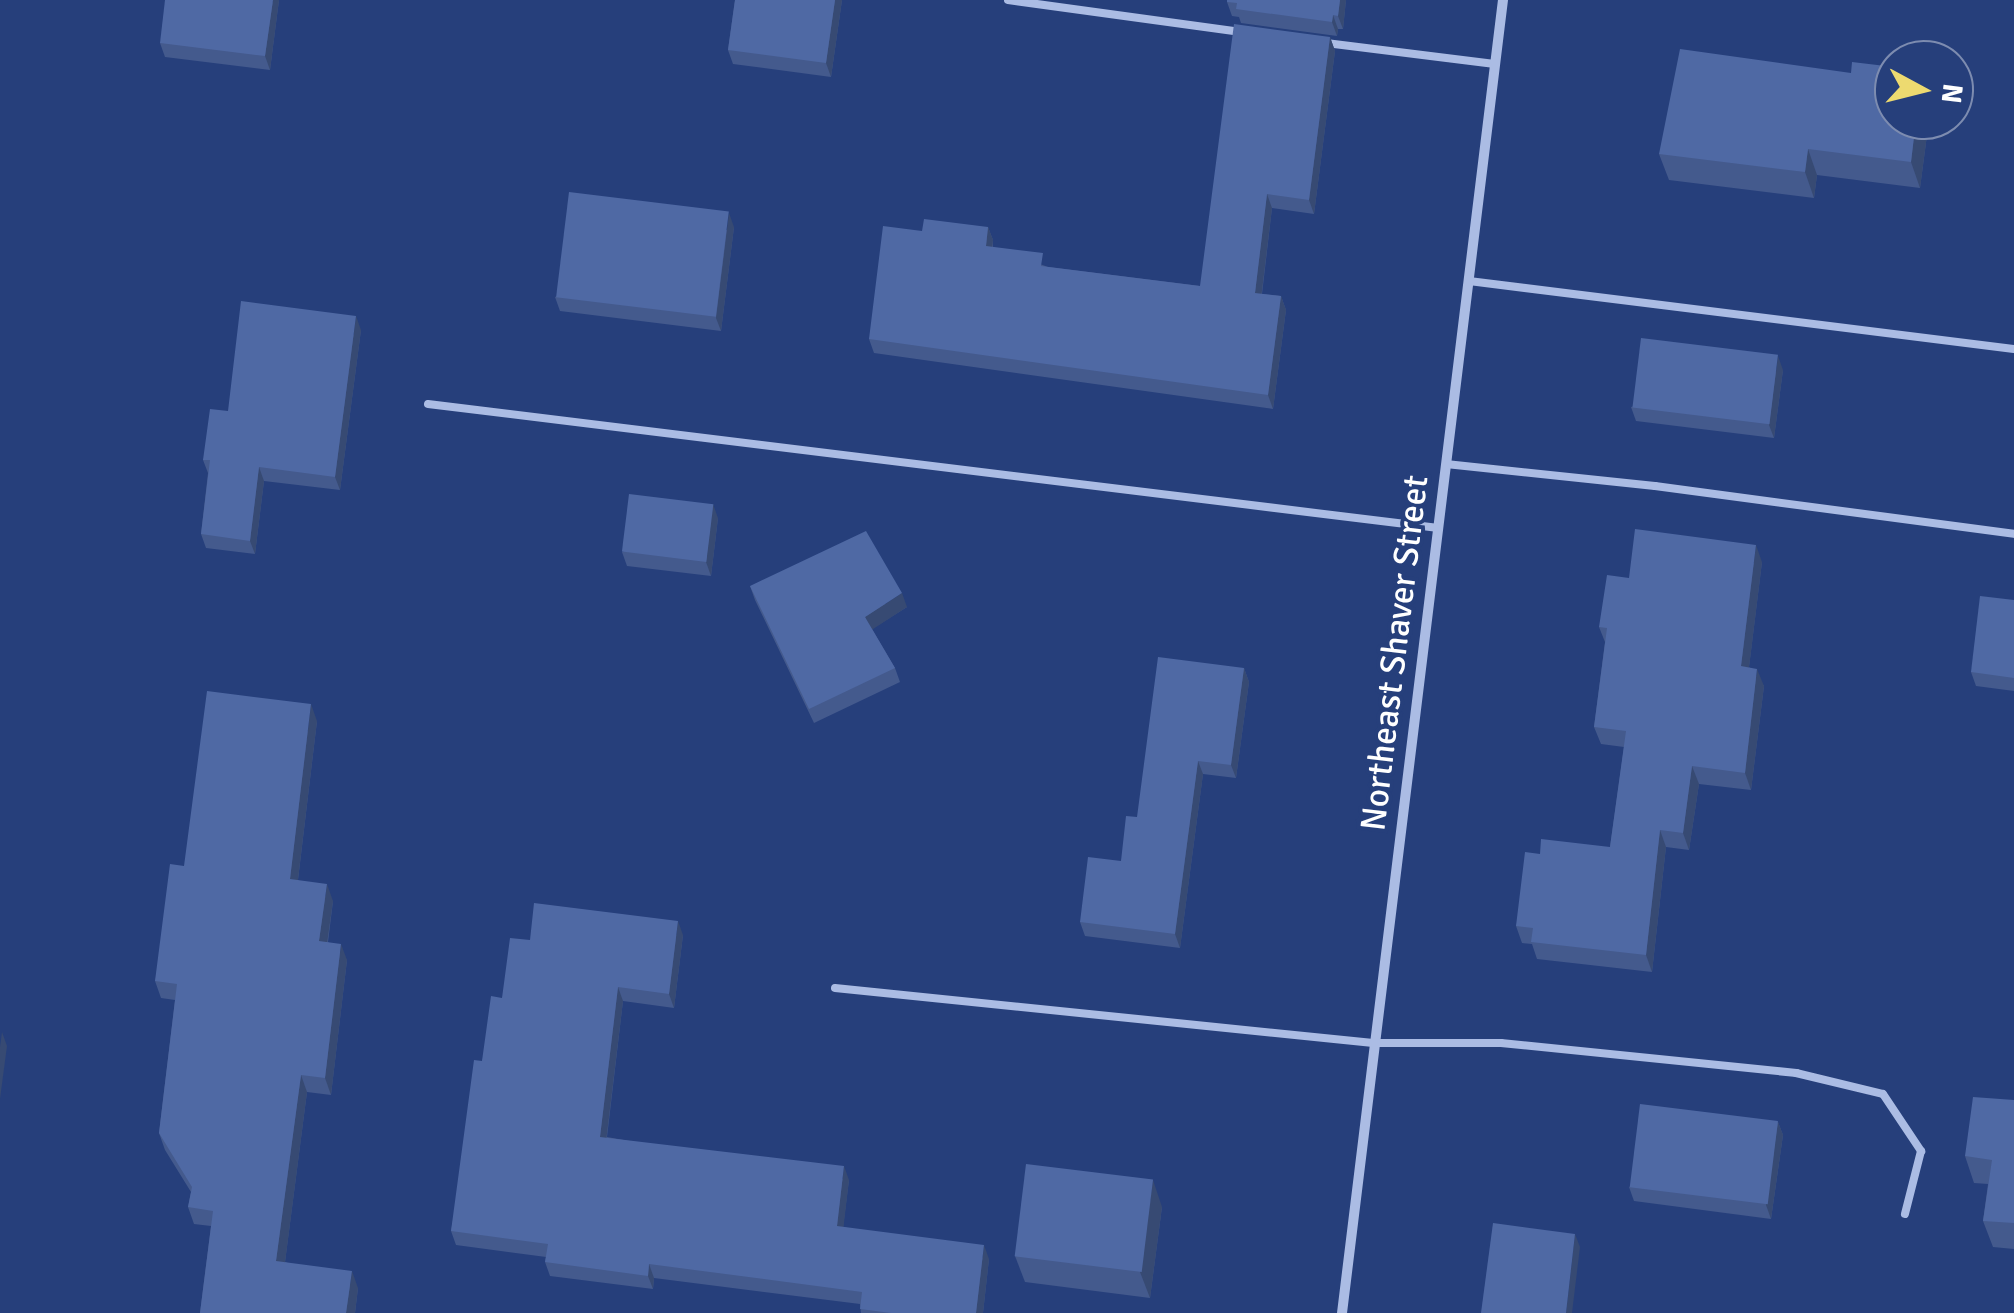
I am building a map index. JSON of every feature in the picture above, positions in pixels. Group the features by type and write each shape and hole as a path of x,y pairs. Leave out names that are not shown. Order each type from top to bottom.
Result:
{"street":[{"name":"Northeast Shaver Street","path":"1342,1313 1503,0"}],"lane":[{"path":"1008,0 1245,32"},
{"path":"1324,42 1496,64"},
{"path":"1469,281 2014,349"},
{"path":"428,404 1438,528"},
{"path":"1446,464 1654,486 2014,534"},
{"path":"835,988 1373,1043 1502,1043 1796,1073 1883,1094 1921,1152 1904,1214"}],"building":[{"path":"165,0 273,0 265,56 160,43"},
{"path":"735,0 835,0 826,63 728,50"},
{"path":"1227,0 1340,0 1338,16 1333,15 1332,22 1236,9 1237,3"},
{"path":"1234,24 1330,37 1309,200 1267,194 1255,293 1281,296 1268,395 869,339 883,226 922,231 924,219 988,227 986,246 1043,253 1041,266 1200,286"},
{"path":"1680,49 1851,73 1852,62 1874,65 1874,140 1914,140 1911,162 1808,149 1805,172 1659,154"},
{"path":"569,192 729,212 716,317 556,297"},
{"path":"241,301 356,316 335,477 259,467 250,541 201,534 210,460 203,460 210,409 228,411"},
{"path":"1641,338 1778,355 1769,424 1632,407"},
{"path":"629,494 713,504 706,562 622,552"},
{"path":"1635,529 1756,545 1741,666 1757,669 1745,773 1692,766 1683,833 1660,830 1646,955 1531,942 1533,928 1516,926 1525,852 1540,854 1541,839 1610,847 1626,731 1594,727 1607,628 1599,627 1607,575 1629,578"},
{"path":"866,531 902,593 865,617 895,668 809,709 750,586"},
{"path":"1980,596 2014,600 2014,678 1971,672"},
{"path":"1158,657 1244,668 1231,765 1198,761 1175,934 1080,922 1088,857 1121,861 1126,816 1137,817"},
{"path":"207,691 311,704 290,879 327,884 319,941 341,944 325,1078 301,1075 276,1261 352,1271 346,1313 200,1313 213,1211 188,1207 192,1187 159,1133 177,984 155,981 170,864 184,866"},
{"path":"534,903 678,921 669,994 618,987 600,1137 844,1166 837,1226 984,1245 976,1313 860,1309 862,1292 649,1264 648,1276 545,1262 548,1244 451,1231 474,1060 482,1061 491,996 502,998 510,938 530,940"},
{"path":"1973,1097 2014,1100 2014,1223 1983,1221 1992,1160 1965,1156"},
{"path":"1640,1104 1778,1121 1768,1204 1630,1187"},
{"path":"1026,1164 1153,1180 1142,1272 1015,1256"},
{"path":"1493,1223 1575,1234 1566,1313 1481,1313"}]}
